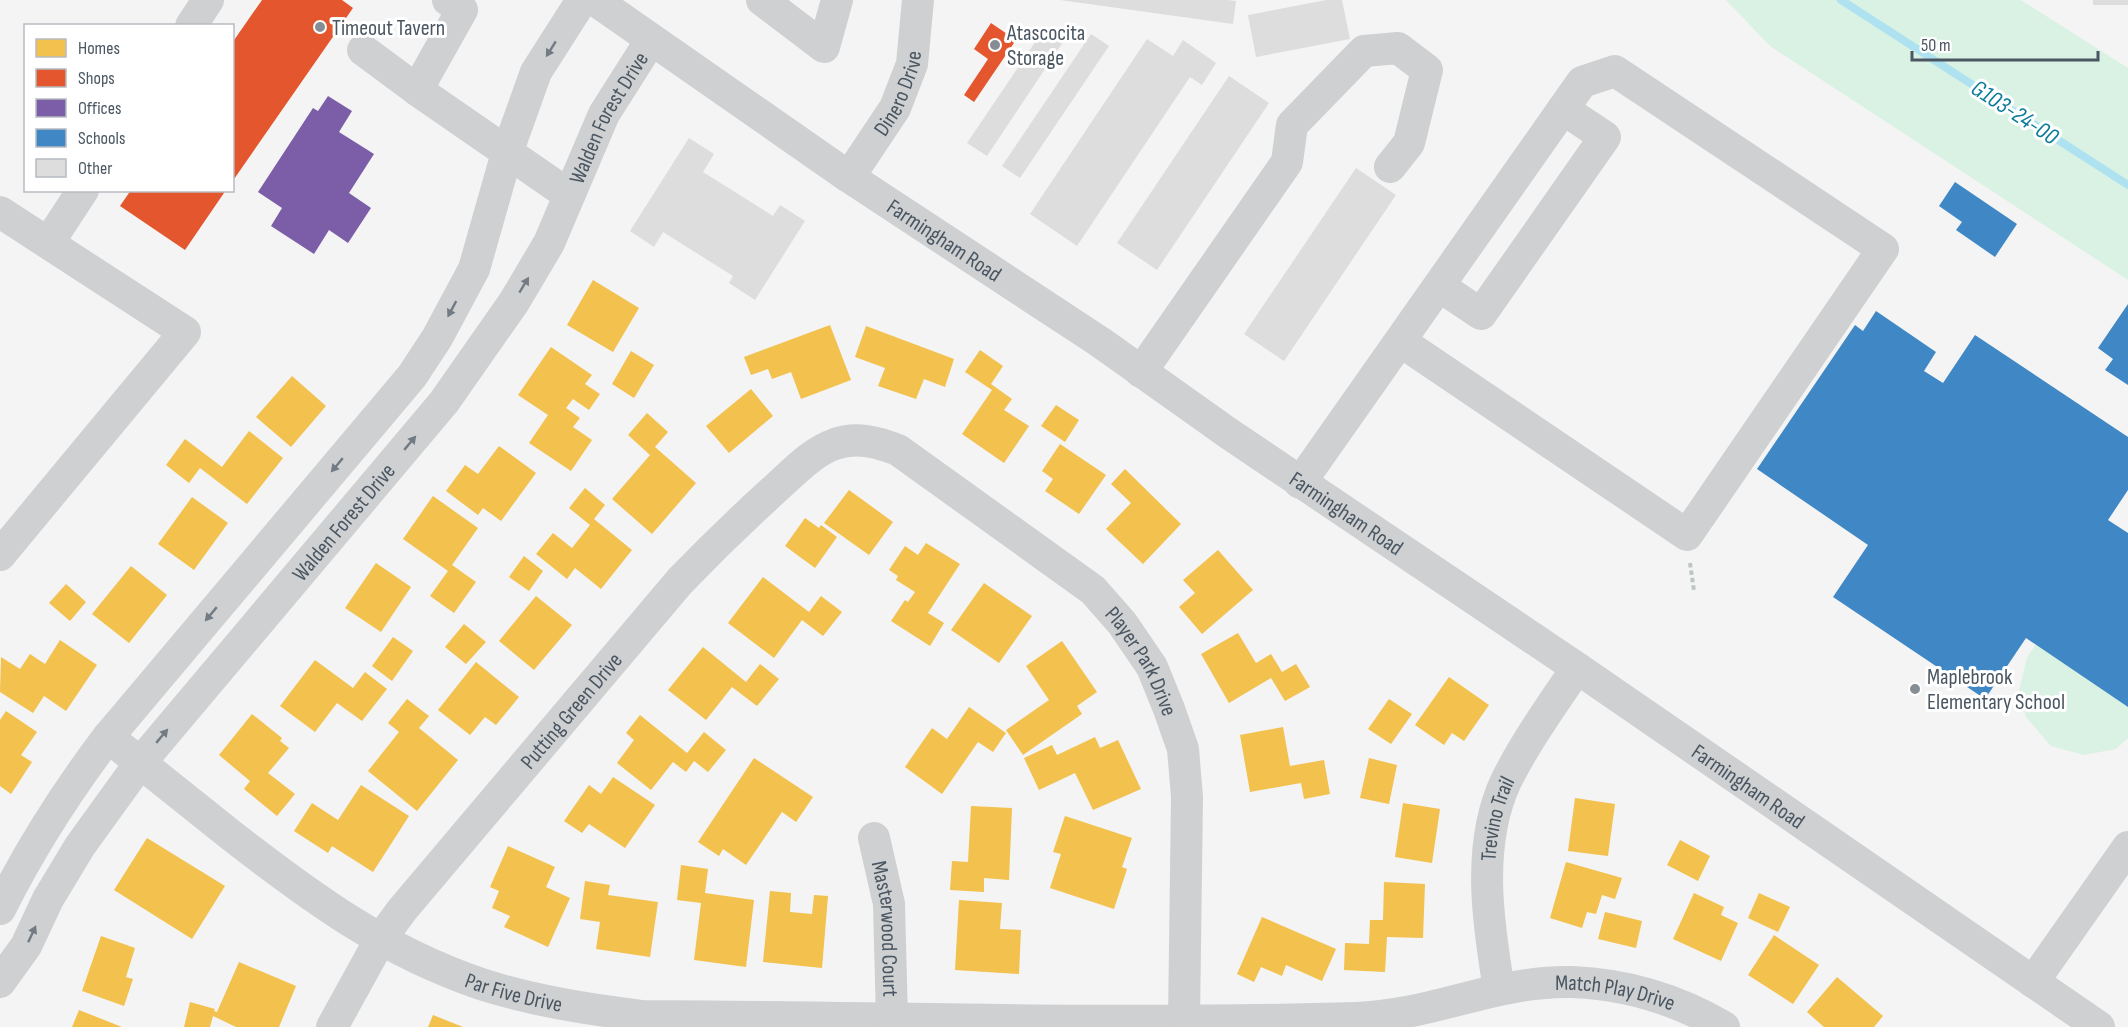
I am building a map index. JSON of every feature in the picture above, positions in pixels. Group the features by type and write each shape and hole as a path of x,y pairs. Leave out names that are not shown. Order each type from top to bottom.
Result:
{"street":[{"path":"192,24 208,0"},
{"path":"417,90 462,10 448,0"},
{"name":"Walden Forest Drive","path":"0,909 44,827 108,736 412,376 437,338 474,269 507,153 536,72 582,0"},
{"name":"Farmingham Road","path":"595,0 849,177 1142,372 1300,483 1577,669 2100,1027"},
{"path":"762,0 824,47 837,0"},
{"name":"Dinero Drive","path":"849,177 895,108 912,64 918,0"},
{"name":"Walden Forest Drive","path":"0,982 26,946 48,899 80,846 140,763 444,402 520,292 549,243 604,114 651,40"},
{"path":"1142,372 1287,162 1292,125 1364,51 1398,48 1427,70 1409,143 1390,167"},
{"path":"363,50 569,195"},
{"path":"1300,483 1582,82 1615,71 1883,249 1687,535 1400,341"},
{"path":"1439,286 1481,314 1605,137 1563,109"},
{"path":"49,242 82,192"},
{"path":"0,212 185,332 0,555"},
{"path":"412,376 444,402"},
{"name":"Putting Green Drive","path":"332,1027 381,940 424,883 680,581 720,538 801,465 819,451 836,443 855,440"},
{"name":"Player Park Drive","path":"855,440 878,442 898,450 1093,590 1122,623 1152,667 1183,749 1187,796 1184,1021"},
{"name":"Trevino Trail","path":"1499,989 1491,926 1488,866 1497,808 1506,783 1526,744 1577,669"},
{"name":"Par Five Drive","path":"108,736 287,879 340,916 381,940 427,963 481,984 581,1008 642,1016 1184,1021 1361,1018 1414,1010 1499,989"},
{"name":"Masterwood Court","path":"874,838 889,904 892,1019"},
{"path":"2033,982 2128,847"},
{"name":"Match Play Drive","path":"1499,989 1536,983 1571,982 1605,985 1639,992 1676,1004 1724,1027"}],"green space":[{"path":"1726,0 2021,0 2128,68 2128,280 1770,46"},
{"path":"2036,644 2128,707 2128,738 2116,749 2084,755 2051,746 2026,717 2019,690 2027,658"}],"building: Homes":[{"path":"593,280 639,308 613,352 567,325"},
{"path":"830,325 851,380 801,399 791,372 772,379 768,369 751,375 744,357"},
{"path":"866,326 954,359 945,387 924,379 916,399 878,386 885,368 855,357"},
{"path":"551,347 592,375 585,384 600,394 589,410 573,399 566,408 580,418 573,427 592,440 571,471 529,443 548,415 518,395"},
{"path":"980,350 1003,366 991,384 1012,399 1004,410 1029,426 1004,463 962,434 992,390 965,372"},
{"path":"631,351 654,365 634,398 612,384"},
{"path":"292,376 326,406 291,447 256,417"},
{"path":"751,389 773,416 729,453 706,426"},
{"path":"1056,405 1079,420 1065,442 1041,426"},
{"path":"647,413 668,432 655,447 696,483 652,534 612,499 650,455 628,435"},
{"path":"249,431 283,458 247,504 200,468 189,483 166,465 185,439 222,467"},
{"path":"1060,444 1106,475 1079,514 1045,491 1053,479 1042,471"},
{"path":"499,446 536,473 501,521 483,508 478,515 446,491 465,465 478,474"},
{"path":"1125,469 1181,524 1143,564 1106,529 1131,503 1111,484"},
{"path":"585,488 605,505 594,519 632,550 601,589 575,568 567,579 536,554 553,533 572,548 590,525 569,508"},
{"path":"849,490 893,522 869,555 824,523"},
{"path":"433,496 478,528 452,565 476,582 454,613 430,596 448,571 403,539"},
{"path":"192,497 228,523 194,570 158,544"},
{"path":"805,518 819,528 821,525 837,537 815,568 785,546"},
{"path":"926,543 960,564 928,613 944,623 930,646 891,621 905,600 908,602 915,592 896,580 898,576 889,570 905,546 918,555"},
{"path":"1218,550 1253,590 1202,634 1179,607 1195,593 1183,580"},
{"path":"524,556 543,571 529,591 509,577"},
{"path":"376,563 411,587 381,632 345,608"},
{"path":"131,566 167,595 129,643 92,614"},
{"path":"763,577 809,612 821,596 842,612 823,636 802,620 774,658 728,623"},
{"path":"984,583 1032,616 999,663 951,630"},
{"path":"66,584 86,602 70,621 49,603"},
{"path":"536,596 572,625 534,670 499,641"},
{"path":"464,624 486,642 466,664 445,647"},
{"path":"1238,633 1256,663 1271,654 1282,672 1296,664 1310,687 1285,701 1271,678 1229,703 1201,654"},
{"path":"393,637 413,651 392,681 372,666"},
{"path":"60,640 97,665 66,711 44,696 33,713 0,692 1,657 20,669 30,654 45,664"},
{"path":"1062,641 1097,692 1077,706 1082,714 1023,755 1006,730 1049,700 1026,666"},
{"path":"703,647 746,682 760,664 779,679 757,706 732,687 706,720 668,690"},
{"path":"315,660 353,688 365,672 387,689 362,721 337,703 315,732 280,706"},
{"path":"476,662 519,697 496,725 485,717 470,735 438,710"},
{"path":"1449,677 1489,705 1464,741 1452,733 1444,745 1415,725"},
{"path":"407,699 429,716 419,728 458,760 417,811 368,771 399,732 388,723"},
{"path":"1389,699 1412,714 1391,744 1368,729"},
{"path":"969,707 1006,733 993,752 978,742 942,794 905,767 932,728 947,739"},
{"path":"6,711 37,732 21,755 32,762 11,794 0,786 0,720"},
{"path":"252,714 282,738 280,741 289,748 268,773 295,794 277,816 244,789 250,781 219,755"},
{"path":"640,715 687,753 704,732 726,750 708,772 694,761 686,772 673,762 651,790 617,763 634,740 626,733"},
{"path":"1283,727 1290,766 1324,760 1330,794 1304,799 1301,783 1250,792 1240,735"},
{"path":"1095,737 1100,748 1118,740 1141,789 1093,810 1075,773 1039,790 1024,758 1052,745 1057,755"},
{"path":"754,758 813,797 796,822 782,812 746,865 723,849 719,856 698,842"},
{"path":"1369,758 1397,765 1389,804 1360,798"},
{"path":"613,777 655,805 625,848 589,824 582,833 564,821 589,785 601,794"},
{"path":"361,785 409,816 373,872 332,846 328,853 294,831 312,803 338,820"},
{"path":"1575,798 1615,804 1608,856 1568,851"},
{"path":"1403,803 1440,809 1432,863 1395,857"},
{"path":"971,806 1012,808 1009,880 984,878 984,892 950,890 952,861 968,862"},
{"path":"1065,816 1132,838 1122,867 1127,869 1114,909 1050,888 1061,854 1053,852"},
{"path":"147,838 225,886 192,939 114,890"},
{"path":"1680,840 1710,856 1698,881 1667,865"},
{"path":"508,846 555,867 546,887 570,898 548,947 504,927 510,916 492,908 499,891 490,887"},
{"path":"1566,862 1622,878 1615,899 1602,895 1596,914 1587,912 1582,928 1550,918"},
{"path":"681,865 708,869 705,893 754,900 746,967 694,960 701,903 677,900"},
{"path":"585,881 610,885 608,895 658,902 650,957 596,949 600,922 580,919"},
{"path":"1384,882 1425,884 1423,938 1387,937 1385,972 1344,970 1345,943 1369,944 1370,920 1383,920"},
{"path":"770,891 791,893 790,912 812,914 814,895 828,896 822,968 763,962"},
{"path":"1694,893 1724,907 1721,915 1738,923 1721,961 1673,939"},
{"path":"1759,893 1790,907 1778,932 1748,918"},
{"path":"959,900 1002,903 1000,929 1021,930 1019,974 955,970"},
{"path":"1605,912 1642,921 1636,948 1598,939"},
{"path":"1262,917 1336,949 1322,981 1286,965 1282,976 1261,967 1254,982 1237,974"},
{"path":"1774,935 1819,965 1793,1004 1748,975"},
{"path":"101,936 135,948 126,977 133,979 124,1006 82,991"},
{"path":"239,962 296,986 279,1027 236,1027 213,1016 210,1027 184,1027 190,1002 215,1009 214,1011 217,1012"},
{"path":"1837,977 1883,1016 1874,1027 1824,1027 1807,1012"},
{"path":"79,1010 122,1027 72,1027"},
{"path":"433,1015 463,1027 428,1027"}],"building: Shops":[{"path":"262,0 342,0 353,8 234,179 234,40"},
{"path":"991,23 1016,40 974,102 964,95 988,59 974,49"},
{"path":"130,192 225,192 185,250 120,206"}],"building: Offices":[{"path":"328,96 352,111 339,132 374,154 349,193 371,208 348,243 329,230 314,254 271,226 282,208 258,192 313,108 318,111"}],"building: Schools":[{"path":"1955,182 2017,224 1995,257 1956,230 1962,222 1939,206"},
{"path":"2128,304 2128,385 2105,370 2113,359 2098,348"},
{"path":"1876,311 1936,352 1924,371 1943,383 1975,335 2128,437 2128,490 2108,520 2128,533 2128,707 2026,638 1985,699 1833,597 1868,545 1757,469 1855,325 1863,331"}],"building: Other":[{"path":"1060,0 1228,0 1236,1 1233,24"},
{"path":"1326,0 1342,0 1350,39 1256,57 1248,15"},
{"path":"2093,0 2128,0 2128,5 2093,5"},
{"path":"1044,29 1063,42 987,156 967,143"},
{"path":"1091,34 1109,46 1020,178 1002,166"},
{"path":"1147,39 1173,56 1183,40 1216,63 1202,85 1190,77 1077,246 1030,214"},
{"path":"1229,76 1269,103 1157,270 1117,243"},
{"path":"689,138 714,154 703,172 773,216 780,205 805,221 755,300 729,283 733,276 663,232 654,247 630,231"},
{"path":"1356,168 1396,195 1284,361 1244,334"}],"waterway":[{"name":"G103-24-00","path":"1841,0 2128,185"}],"place":[{"name":"Timeout Tavern","path":"320,27"},
{"name":"Atascocita Storage","path":"995,45"},
{"name":"Maplebrook Elementary School","path":"1915,689"}]}
